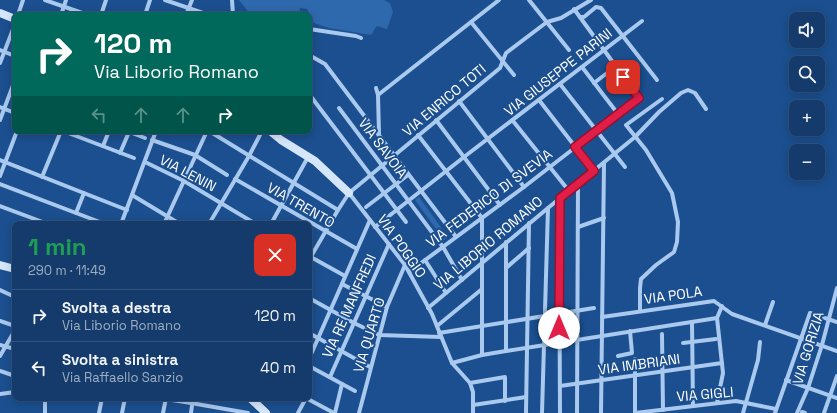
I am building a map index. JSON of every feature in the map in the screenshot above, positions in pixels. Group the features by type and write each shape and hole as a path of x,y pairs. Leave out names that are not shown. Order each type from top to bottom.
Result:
{"street":[{"path":"19,12 23,0"},
{"path":"45,0 80,12"},
{"path":"62,12 66,0"},
{"path":"101,12 106,0"},
{"path":"146,12 150,0"},
{"path":"165,0 200,12"},
{"path":"187,12 192,0"},
{"path":"232,0 233,12"},
{"path":"378,95 499,0"},
{"path":"529,0 569,50"},
{"name":"VIA ENRICO TOTI","path":"312,254 349,194 500,68 506,53 547,22 560,18 591,0"},
{"path":"580,17 584,17 596,7 601,8 657,80"},
{"path":"574,9 615,67 594,83"},
{"path":"0,13 12,18"},
{"name":"VIA GIUSEPPE PARINI","path":"375,227 642,21"},
{"path":"471,22 514,75"},
{"path":"312,29 361,38"},
{"path":"0,63 2,51 12,30"},
{"path":"2,51 12,55"},
{"path":"312,57 326,64 456,238"},
{"path":"582,67 618,114"},
{"name":"VIA FEDERICO DI SVEVIA","path":"409,272 524,187 639,98 615,67"},
{"path":"560,84 624,167"},
{"path":"0,120 2,108 12,86"},
{"path":"376,88 378,95 379,134"},
{"name":"VIA LIBORIO ROMANO","path":"428,308 529,223 615,154 681,93 688,90 695,93 706,109"},
{"path":"312,98 406,222"},
{"path":"640,311 641,279 656,265 674,252 677,242 678,222 672,193 646,150 626,125 662,98"},
{"path":"539,100 594,171"},
{"path":"459,101 524,187"},
{"path":"2,108 12,112"},
{"name":"VIA SAVOIA","path":"339,108 443,247"},
{"path":"436,120 500,205"},
{"path":"513,121 569,191"},
{"path":"0,176 16,134"},
{"path":"42,176 61,134"},
{"path":"70,134 134,158"},
{"path":"103,146 108,134"},
{"path":"120,153 127,134"},
{"path":"135,134 145,138"},
{"path":"122,221 155,134"},
{"path":"165,221 195,155 206,134"},
{"path":"213,134 338,210"},
{"path":"211,221 260,134"},
{"path":"274,134 281,140 309,156 349,194"},
{"path":"418,135 482,218 482,355"},
{"path":"152,140 195,155 227,175"},
{"path":"272,221 309,156"},
{"path":"0,160 127,210"},
{"name":"VIA LENIN","path":"144,162 184,181 251,221"},
{"path":"601,413 604,163"},
{"path":"366,207 408,175"},
{"name":"VIA TRENTO","path":"235,179 307,221"},
{"path":"0,184 97,221"},
{"path":"577,413 578,184"},
{"path":"76,213 84,193"},
{"name":"VIA POGGIO","path":"349,194 405,265 437,326 452,363 470,383"},
{"path":"132,195 175,221"},
{"path":"560,198 560,413"},
{"path":"0,206 40,221"},
{"path":"542,413 548,208"},
{"path":"578,227 604,218"},
{"path":"312,352 370,220"},
{"path":"526,413 529,223"},
{"name":"VIA TRENTO","path":"312,224 357,249"},
{"path":"506,242 506,351"},
{"name":"VIA RE MANFREDI","path":"330,377 389,244"},
{"path":"443,247 462,280"},
{"path":"506,268 529,248"},
{"path":"312,258 345,276"},
{"path":"425,260 446,293"},
{"path":"0,265 12,268"},
{"name":"VIA QUARTO","path":"359,413 379,335 388,307 405,265"},
{"path":"342,284 388,307"},
{"name":"VIA GORIZIA","path":"801,413 822,345 837,288"},
{"path":"437,326 482,289"},
{"path":"0,290 12,296"},
{"path":"312,300 379,335 440,335 482,326 594,308"},
{"name":"VIA POLA","path":"602,317 714,301 732,314 837,351"},
{"path":"765,325 773,302"},
{"path":"717,403 723,373 717,318 722,306"},
{"path":"776,411 810,313 837,322"},
{"path":"452,363 482,355 717,318"},
{"path":"0,321 12,325"},
{"path":"692,322 693,406"},
{"path":"618,356 632,353 630,331"},
{"path":"662,334 663,410"},
{"path":"0,356 12,335"},
{"path":"312,336 370,367"},
{"path":"683,343 716,339"},
{"path":"743,413 758,360 760,342"},
{"path":"0,345 12,348"},
{"path":"635,359 635,413"},
{"name":"VIA IMBRIANI","path":"560,386 722,363"},
{"path":"312,368 355,391"},
{"path":"0,371 12,375"},
{"path":"824,413 837,376"},
{"path":"474,413 473,392 470,383 505,377 505,401"},
{"path":"786,380 837,398"},
{"path":"312,401 335,413 342,384"},
{"path":"0,394 12,392"},
{"path":"473,405 526,397"},
{"path":"45,401 45,413"},
{"path":"99,413 101,401"},
{"path":"121,401 122,413"},
{"path":"163,413 166,401"},
{"path":"191,413 192,401"},
{"path":"195,401 229,411 248,413"},
{"path":"253,401 266,413"},
{"path":"298,413 304,401"},
{"name":"VIA GIGLI","path":"635,413 736,401 776,411"}],"shaded area":[{"path":"239,0 384,0 390,3 393,12 387,29 377,26 371,35 329,28 314,23 312,19 312,12 308,12 307,9 300,8 300,12 249,12"},
{"path":"419,197 448,237 444,240 415,200"}],"route":[{"path":"559,328 560,198 594,171 575,147 639,98 623,77"}]}
